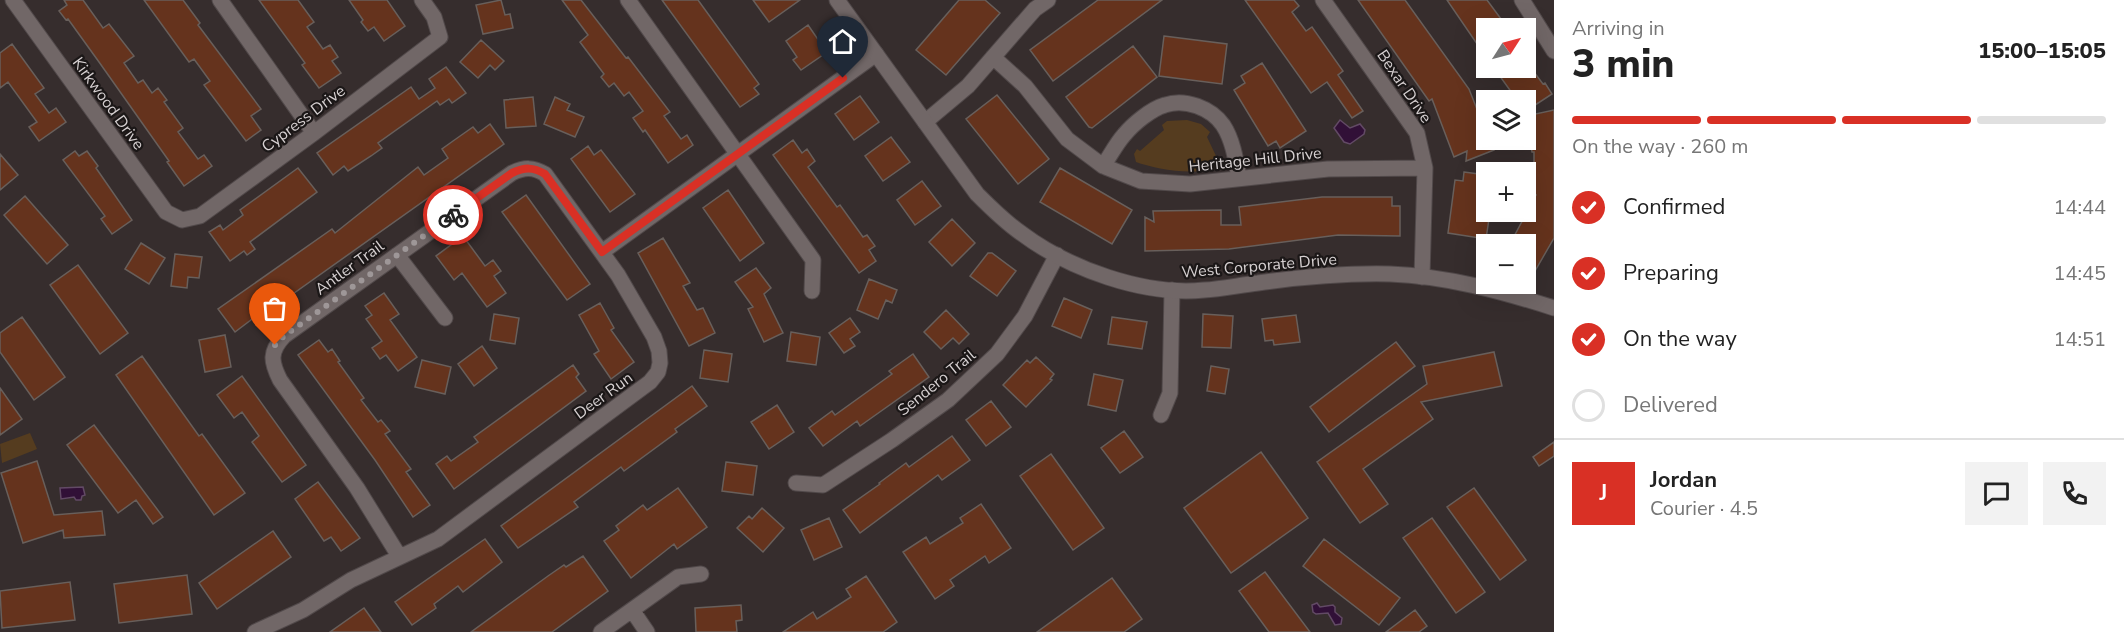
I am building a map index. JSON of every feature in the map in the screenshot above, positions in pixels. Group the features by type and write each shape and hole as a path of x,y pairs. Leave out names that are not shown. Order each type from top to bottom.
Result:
{"street":[{"name":"Kirkwood Drive","path":"13,0 166,212 182,220"},
{"path":"220,0 314,133"},
{"name":"Cypress Drive","path":"182,220 200,216 440,37 434,17 422,0"},
{"path":"628,0 813,260 812,291"},
{"name":"West Corporate Drive","path":"837,0 977,194 1001,218 1023,235 1057,255 1094,272 1132,284 1172,290 1202,291 1259,282 1389,274 1422,277 1497,290 1554,308"},
{"path":"925,122 968,86 1035,9 1048,0"},
{"name":"Bexar Drive","path":"1323,0 1417,133 1425,168 1422,277"},
{"path":"1522,0 1554,51"},
{"path":"602,252 876,54"},
{"name":"Heritage Hill Drive","path":"993,57 1025,86 1066,139 1103,166 1141,181 1190,184 1328,170 1425,168"},
{"path":"1103,166 1124,134 1148,114 1165,105 1185,103 1205,109 1223,125 1234,151 1239,178"},
{"name":"Antler Trail","path":"399,556 357,488 280,380 273,367 272,356 275,345 284,336 520,169 530,168 545,174 602,252"},
{"name":"Deer Run","path":"255,632 303,610 351,580 438,539 650,382 658,372 659,351 654,337 602,252"},
{"path":"397,255 445,318"},
{"name":"Sendero Trail","path":"796,483 822,485 892,440 948,400 998,354 1025,316 1057,255"},
{"path":"1161,415 1170,393 1172,290"},
{"path":"601,632 678,577 701,574"},
{"path":"632,610 646,632"}],"shaded area":[{"path":"1187,120 1201,124 1210,132 1207,137 1217,158 1221,157 1222,163 1204,171 1192,172 1167,170 1136,162 1134,154 1137,149 1140,151 1164,130 1162,125 1167,121"},
{"path":"1340,120 1350,128 1360,124 1365,130 1364,134 1350,144 1344,142 1334,128"},
{"path":"30,433 37,449 2,463 0,444"},
{"path":"83,487 85,495 81,500 76,500 74,497 61,499 60,488"},
{"path":"1317,603 1320,607 1333,605 1335,612 1342,618 1341,624 1335,625 1328,613 1313,612 1312,605"}],"building":[{"path":"64,0 83,0 103,28 109,24 134,56 124,63 138,83 143,80 152,93 158,88 167,100 164,102 183,128 178,132 198,159 204,155 212,166 184,186 99,62 68,19 66,20 59,11 67,5"},
{"path":"144,0 183,0 200,23 198,25 261,109 251,116 261,130 246,141 204,85 210,81 194,59 189,62"},
{"path":"259,0 298,0 314,22 307,27 323,49 330,45 338,57 332,61 341,73 319,88 302,65 305,63"},
{"path":"349,0 387,0 405,26 384,41 374,27 368,31"},
{"path":"501,0 505,15 510,14 513,28 483,34 476,5"},
{"path":"562,0 581,0 670,112 664,116 681,139 687,135 693,145 668,163 645,130 643,132 633,118 643,111 629,92 624,96 614,83 609,87 601,77 604,74 580,42 588,35"},
{"path":"662,0 698,0 759,84 754,88 759,94 740,107"},
{"path":"753,0 800,0 769,22"},
{"path":"959,0 985,0 1000,13 946,75 916,50"},
{"path":"1098,0 1162,0 1053,81 1030,50"},
{"path":"1245,0 1294,0 1299,6 1292,12 1306,31 1312,27 1343,71 1338,75 1363,111 1352,118 1327,82 1311,93"},
{"path":"1358,0 1405,0 1469,89 1476,107 1476,150 1494,150 1466,161 1467,151 1454,157 1432,99 1429,101"},
{"path":"1447,0 1487,0 1500,18 1476,18 1476,42"},
{"path":"808,25 819,41 822,39 830,50 801,70 793,60 797,57 786,41"},
{"path":"1164,36 1227,44 1222,84 1159,76"},
{"path":"481,40 504,61 495,70 490,65 478,78 460,62"},
{"path":"12,44 44,88 35,94 49,113 56,108 66,122 39,141 29,127 37,122 8,82 0,88 0,53"},
{"path":"1133,46 1157,77 1092,128 1089,127 1066,97"},
{"path":"1262,63 1306,131 1280,148 1276,141 1268,146 1234,90 1245,83 1241,76"},
{"path":"446,67 466,93 452,103 449,99 440,105 437,101 378,143 382,148 371,156 348,171 344,166 333,175 317,153 411,87 419,99 435,88 429,79"},
{"path":"1536,75 1552,94 1536,104 1536,90 1510,90 1501,78 1536,78"},
{"path":"997,95 1049,159 1018,184 966,119"},
{"path":"860,96 879,122 854,140 835,114"},
{"path":"533,97 536,126 506,128 504,100"},
{"path":"555,97 570,104 567,110 584,117 575,137 544,124"},
{"path":"1554,110 1554,238 1536,269 1536,234 1515,234 1522,222 1536,222 1536,162 1534,162 1534,152 1532,150 1536,150 1536,114"},
{"path":"490,124 504,144 266,313 264,310 235,332 218,309 332,229 335,233 418,167 424,175 448,158 442,149 473,127 478,133"},
{"path":"891,137 910,162 883,181 865,156"},
{"path":"793,140 802,153 807,149 815,161 808,167 837,207 840,205 863,237 867,235 875,246 869,250 876,261 859,273 773,155"},
{"path":"588,146 594,155 601,150 635,194 610,212 571,159"},
{"path":"75,151 79,156 87,151 132,220 112,234 101,219 105,216 63,160"},
{"path":"0,154 18,175 0,190"},
{"path":"298,168 317,192 250,242 255,249 247,255 244,251 230,261 209,232 220,225 223,230 243,215 240,210"},
{"path":"1060,168 1132,210 1112,244 1040,202"},
{"path":"1464,172 1476,174 1476,222 1489,222 1487,234 1476,234 1476,237 1448,233 1455,180 1463,181"},
{"path":"922,181 941,206 915,225 897,200"},
{"path":"728,190 764,243 740,261 703,208"},
{"path":"526,195 590,284 567,300 502,212"},
{"path":"25,196 68,245 47,264 4,215"},
{"path":"1322,197 1392,197 1392,206 1400,206 1400,236 1338,235 1229,249 1145,251 1145,217 1154,222 1153,211 1221,210 1221,225 1241,225 1239,207"},
{"path":"952,219 975,243 952,266 929,242"},
{"path":"463,236 485,266 493,260 501,271 494,276 506,293 487,307 462,273 454,280 436,256"},
{"path":"663,238 690,283 683,286 697,310 703,308 715,333 689,346 638,253"},
{"path":"141,243 165,258 149,284 125,269"},
{"path":"988,253 992,253 1016,271 997,296 970,276"},
{"path":"175,254 202,257 199,278 188,277 187,288 171,286"},
{"path":"78,265 128,333 100,354 50,285"},
{"path":"756,268 771,288 764,294 783,333 764,342 748,309 753,307 735,282"},
{"path":"869,279 897,290 892,303 886,300 878,319 857,310"},
{"path":"384,293 399,314 390,320 417,357 398,371 386,355 380,359 372,348 382,341 366,319 372,315 365,306"},
{"path":"1064,298 1092,310 1081,338 1052,326"},
{"path":"600,303 614,328 611,330 634,362 611,379 594,354 599,351 579,315"},
{"path":"946,310 969,334 959,344 953,338 941,349 924,332"},
{"path":"494,314 519,318 515,344 490,340"},
{"path":"1203,314 1233,316 1231,348 1202,347"},
{"path":"1296,315 1300,342 1274,345 1273,340 1265,341 1262,319"},
{"path":"22,317 65,377 34,400 0,352 0,333"},
{"path":"1112,317 1147,322 1142,349 1108,344"},
{"path":"850,318 860,332 850,339 855,346 844,353 829,333"},
{"path":"791,332 820,337 816,365 787,361"},
{"path":"225,335 231,367 205,372 199,340"},
{"path":"319,340 328,352 332,349 340,361 338,362 364,398 361,400 378,422 381,420 390,431 385,434 411,469 406,472 430,505 413,517 375,460 298,355"},
{"path":"1396,342 1415,366 1329,432 1310,407"},
{"path":"482,346 497,368 474,386 458,364"},
{"path":"704,350 732,354 728,382 700,378"},
{"path":"1494,352 1502,386 1421,402 1433,419 1363,469 1388,504 1360,523 1317,462 1427,384 1423,366"},
{"path":"913,354 929,377 860,426 857,421 823,446 809,428 832,411 835,415 892,374 889,371"},
{"path":"142,356 199,436 202,434 245,493 214,515 116,375"},
{"path":"1036,357 1054,374 1050,379 1052,380 1026,407 1003,385 1027,360 1030,363"},
{"path":"422,360 451,367 445,394 415,387"},
{"path":"573,365 579,374 576,377 586,391 454,489 436,464 447,456 451,461 478,442 474,437"},
{"path":"1211,366 1229,369 1225,394 1207,391"},
{"path":"1094,374 1123,380 1116,411 1088,405"},
{"path":"242,376 306,465 282,482 252,442 259,436 242,412 234,418 217,395"},
{"path":"692,386 707,406 675,429 677,432 624,471 621,467 574,502 578,507 518,548 501,526"},
{"path":"0,388 22,419 0,435"},
{"path":"991,401 1011,427 986,446 966,420"},
{"path":"777,405 794,432 769,449 751,422"},
{"path":"94,425 163,517 153,524 136,500 118,513 67,445"},
{"path":"1124,431 1143,457 1120,473 1101,448"},
{"path":"952,436 970,460 942,480 938,475 860,533 843,510 906,463 909,467"},
{"path":"1554,442 1554,456 1539,466 1533,457"},
{"path":"1261,452 1308,518 1231,573 1184,508"},
{"path":"1051,454 1104,528 1073,550 1020,476"},
{"path":"37,461 54,515 102,511 105,535 64,538 63,530 23,543 1,473"},
{"path":"726,462 757,466 753,495 722,491"},
{"path":"318,482 360,538 341,551 331,537 324,541 295,499"},
{"path":"678,488 707,527 677,549 674,544 631,578 604,541 619,530 616,526 643,505 647,510"},
{"path":"1474,488 1526,560 1500,580 1447,507"},
{"path":"981,504 1011,548 989,563 985,556 950,580 954,586 935,599 903,552 926,537 930,544 963,523 960,518"},
{"path":"762,508 784,528 763,552 737,528 749,516 752,519"},
{"path":"829,518 842,547 814,560 801,530"},
{"path":"1432,518 1485,592 1456,613 1403,538"},
{"path":"273,531 291,557 217,609 199,583"},
{"path":"485,539 502,562 463,592 458,586 434,604 436,608 412,625 395,602"},
{"path":"1324,539 1400,598 1379,625 1303,566"},
{"path":"583,556 608,591 552,632 471,632 564,565 566,567"},
{"path":"1265,572 1310,632 1269,632 1239,591"},
{"path":"187,575 192,614 119,623 114,584"},
{"path":"866,576 897,622 883,632 783,632 813,612 817,619 851,597 846,589"},
{"path":"1112,578 1142,619 1124,632 1037,632"},
{"path":"70,582 75,620 2,628 0,591"},
{"path":"741,605 742,620 736,621 737,632 696,632 695,608"},
{"path":"364,608 381,632 330,632"},
{"path":"1415,610 1427,626 1419,632 1386,632"}],"way so far":[{"path":"275,345 284,336 453,215"}],"route":[{"path":"453,215 512,173 530,168 545,174 602,252 843,78"}]}
